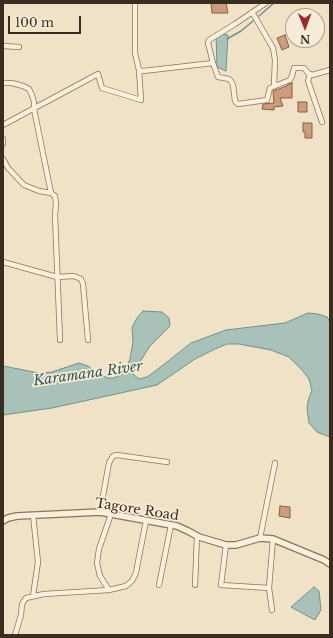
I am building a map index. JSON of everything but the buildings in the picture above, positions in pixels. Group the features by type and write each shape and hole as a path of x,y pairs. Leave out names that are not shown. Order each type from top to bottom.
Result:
{"street":[{"path":"3,126 98,74 102,88 141,100 139,70 135,53 135,3"},
{"path":"266,3 209,40 208,43 218,78 229,79 231,81 235,101 238,104 267,100 269,89 274,85 291,78 294,68 304,68 310,74 314,75 330,70"},
{"path":"252,12 273,48 275,60 274,85"},
{"path":"3,46 19,47"},
{"path":"139,70 143,71 213,63"},
{"path":"310,74 308,81 322,122"},
{"path":"3,83 12,83 29,89 34,102 34,109 51,193"},
{"path":"3,139 3,144"},
{"path":"3,159 8,168 24,185 38,191 51,193 55,196 60,340"},
{"path":"3,262 57,277 74,276 81,279 83,284 88,340"},
{"path":"100,512 109,463 113,456 117,455 167,462"},
{"path":"260,538 275,462"},
{"name":"Tagore Road","path":"3,521 17,516 100,512 171,525 211,542 226,545 236,545 260,538 273,539 324,560 330,564"},
{"path":"109,590 100,576 98,562 99,549 111,514"},
{"path":"33,596 38,562 34,516"},
{"path":"15,635 21,614 22,604 26,598 33,596 109,590 126,586 132,581 136,573 146,521"},
{"path":"160,585 171,525"},
{"path":"195,585 197,536"},
{"path":"272,610 269,588 273,539"},
{"path":"226,545 221,585 269,588"}],"water":[{"path":"216,33 228,35 226,71 217,67"},
{"name":"Karamana River","path":"143,311 162,312 169,318 170,326 150,346 136,368 133,374 139,379 147,377 191,343 226,330 285,323 308,313 327,317 330,322 330,437 317,432 309,423 307,408 312,390 309,379 302,370 289,357 271,350 239,344 227,344 195,359 157,385 52,408 3,415 3,366 39,373 52,372 79,363 88,366 98,374 108,378 114,378 122,374 130,359 133,342 132,327"},
{"path":"314,587 319,591 321,610 315,620 291,607"}],"waterway":[{"path":"259,16 274,3"},
{"path":"227,39 241,31 253,21"}]}
